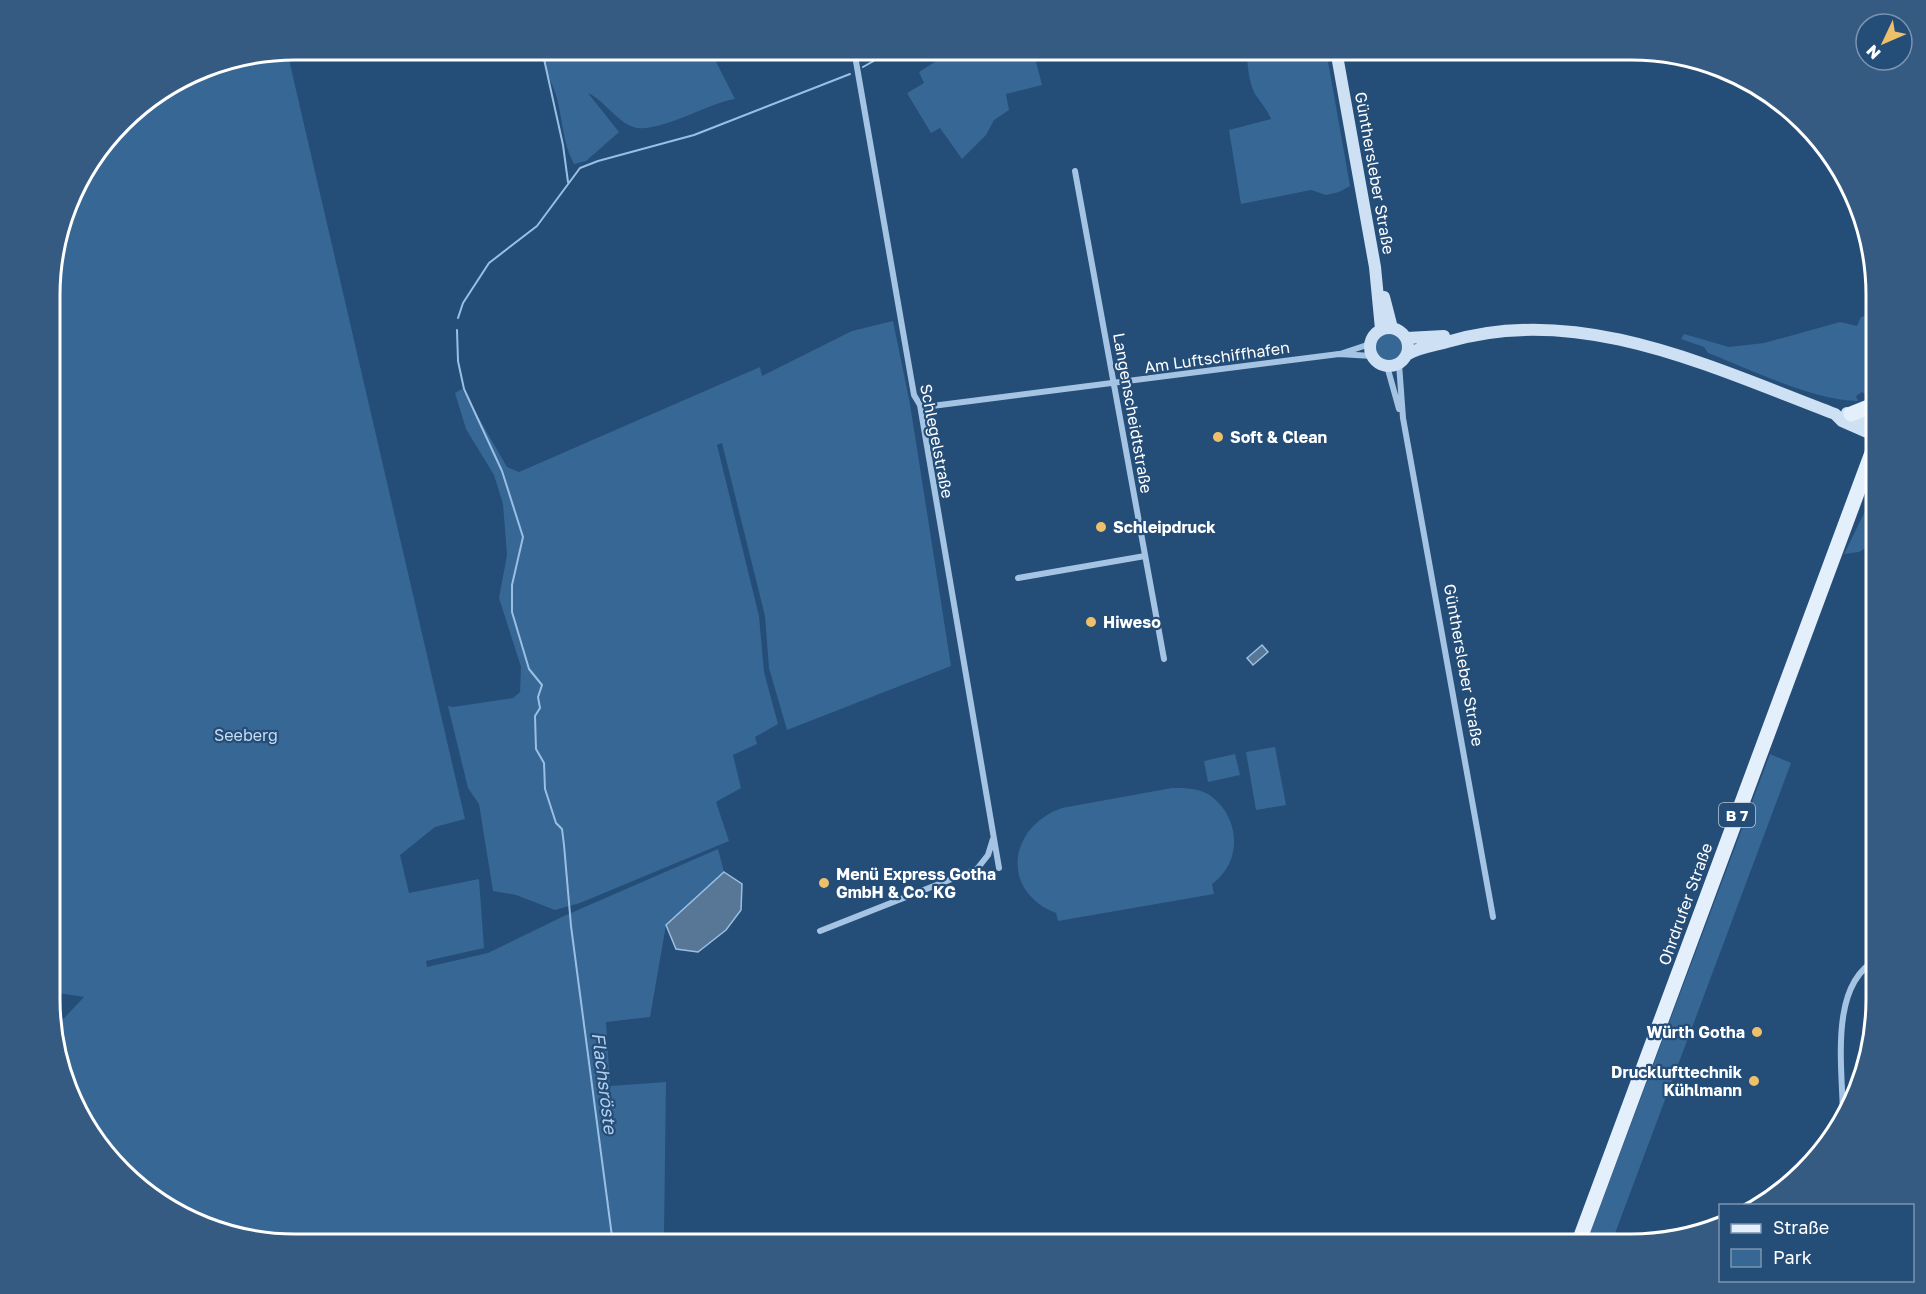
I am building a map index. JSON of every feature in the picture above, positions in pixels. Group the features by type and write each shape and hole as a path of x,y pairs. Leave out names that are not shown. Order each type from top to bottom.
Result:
{"main road":[{"name":"Günthersleber Straße","path":"1338,60 1387,328"},
{"path":"1459,338 1418,348 1393,365 1371,350 1374,335 1387,328 1407,338 1459,338 1535,331 1620,339 1672,352 1835,414 1842,422 1866,432"},
{"path":"1407,338 1408,354"},
{"path":"1851,414 1866,409"},
{"path":"1835,414 1841,412 1866,420"},
{"name":"Ohrdrufer Straße","path":"1582,1234 1866,479"}],"street":[{"name":"Schlegelstraße","path":"856,60 914,395 920,405 999,868"},
{"name":"Langenscheidtstraße","path":"1075,171 1164,659"},
{"name":"Am Luftschiffhafen","path":"920,405 932,406 1114,384 1371,350"},
{"name":"Am Luftschiffhafen","path":"1339,354 1371,350"},
{"name":"Günthersleber Straße","path":"1393,365 1492,918"},
{"name":"Günthersleber Straße","path":"1393,365 1403,418"},
{"path":"1018,578 1145,556"},
{"path":"820,931 977,869 988,855 994,838"},
{"path":"1844,1099 1843,1012 1849,988 1866,967"}],"green space":[{"name":"Seeberg","path":"289,60 465,819 435,827 400,855 409,893 479,879 484,948 426,961 427,967 488,953 564,916 718,849 724,872 666,925 650,1017 606,1022 610,1086 666,1082 664,1234 295,1234 264,1232 219,1222 177,1203 140,1176 118,1154 91,1117 72,1075 61,1021 84,997 60,993 60,295 62,264 68,234 72,219 91,177 118,140 140,118 177,91 219,72 264,62"},
{"path":"545,60 715,60 735,99 669,122 643,128 627,124 588,93 619,132 586,161 574,164 565,139 556,95"},
{"path":"938,60 1036,60 1042,85 1006,94 1009,110 994,120 986,135 962,159 940,128 931,133 907,93 924,83 919,72"},
{"path":"1247,60 1328,60 1350,186 1326,195 1311,190 1241,204 1229,130 1271,119 1255,94"},
{"path":"1866,316 1866,395 1862,392 1856,396 1858,401 1801,390 1708,353 1704,347 1681,339 1684,334 1729,347 1764,343 1840,322 1857,326 1861,317"},
{"path":"893,321 910,404 951,666 787,730 769,668 765,616 722,443 717,445 759,616 764,672 778,724 755,737 757,744 733,755 741,788 716,802 729,841 580,903 555,910 516,895 493,891 479,804 468,788 448,706 513,698 520,692 521,667 499,598 507,555 503,504 494,475 466,429 455,393 462,389 507,467 519,472 760,367 762,376 852,331"},
{"path":"1389,331 1395,332 1403,340 1403,352 1395,360 1389,361 1383,360 1375,352 1374,346 1375,340 1383,332"},
{"path":"1866,509 1866,548 1859,552 1844,554"},
{"path":"1275,747 1286,805 1256,810 1246,752"},
{"path":"1235,754 1240,775 1208,782 1204,761"},
{"path":"1770,754 1791,763 1615,1234 1590,1234"},
{"path":"1172,788 1195,789 1208,794 1219,803 1232,826 1233,851 1222,874 1212,884 1214,894 1058,921 1056,913 1038,903 1026,890 1019,875 1018,859 1022,844 1030,829 1044,817 1062,808"}],"shaded area":[{"path":"1262,645 1268,652 1253,665 1247,658"},
{"path":"724,872 742,884 741,910 726,930 698,952 676,949 666,925"}],"waterway":[{"path":"544,60 563,145 568,182"},
{"path":"863,67 875,60"},
{"path":"458,318 463,303 489,263 537,226 580,168 694,135 850,74"},
{"name":"Flachsröste","path":"457,330 458,361 464,389 502,471 523,537 512,585 512,612 529,669 542,685 538,697 540,708 535,716 536,749 544,763 545,789 556,823 562,829 571,926 612,1234"}],"place":[{"name":"Soft & Clean","path":"1218,437"},
{"name":"Schleipdruck","path":"1101,527"},
{"name":"Hiweso","path":"1091,622"},
{"name":"Menü Express Gotha GmbH & Co. KG","path":"824,883"},
{"name":"Würth Gotha","path":"1757,1032"},
{"name":"Drucklufttechnik Kühlmann","path":"1754,1081"}]}
